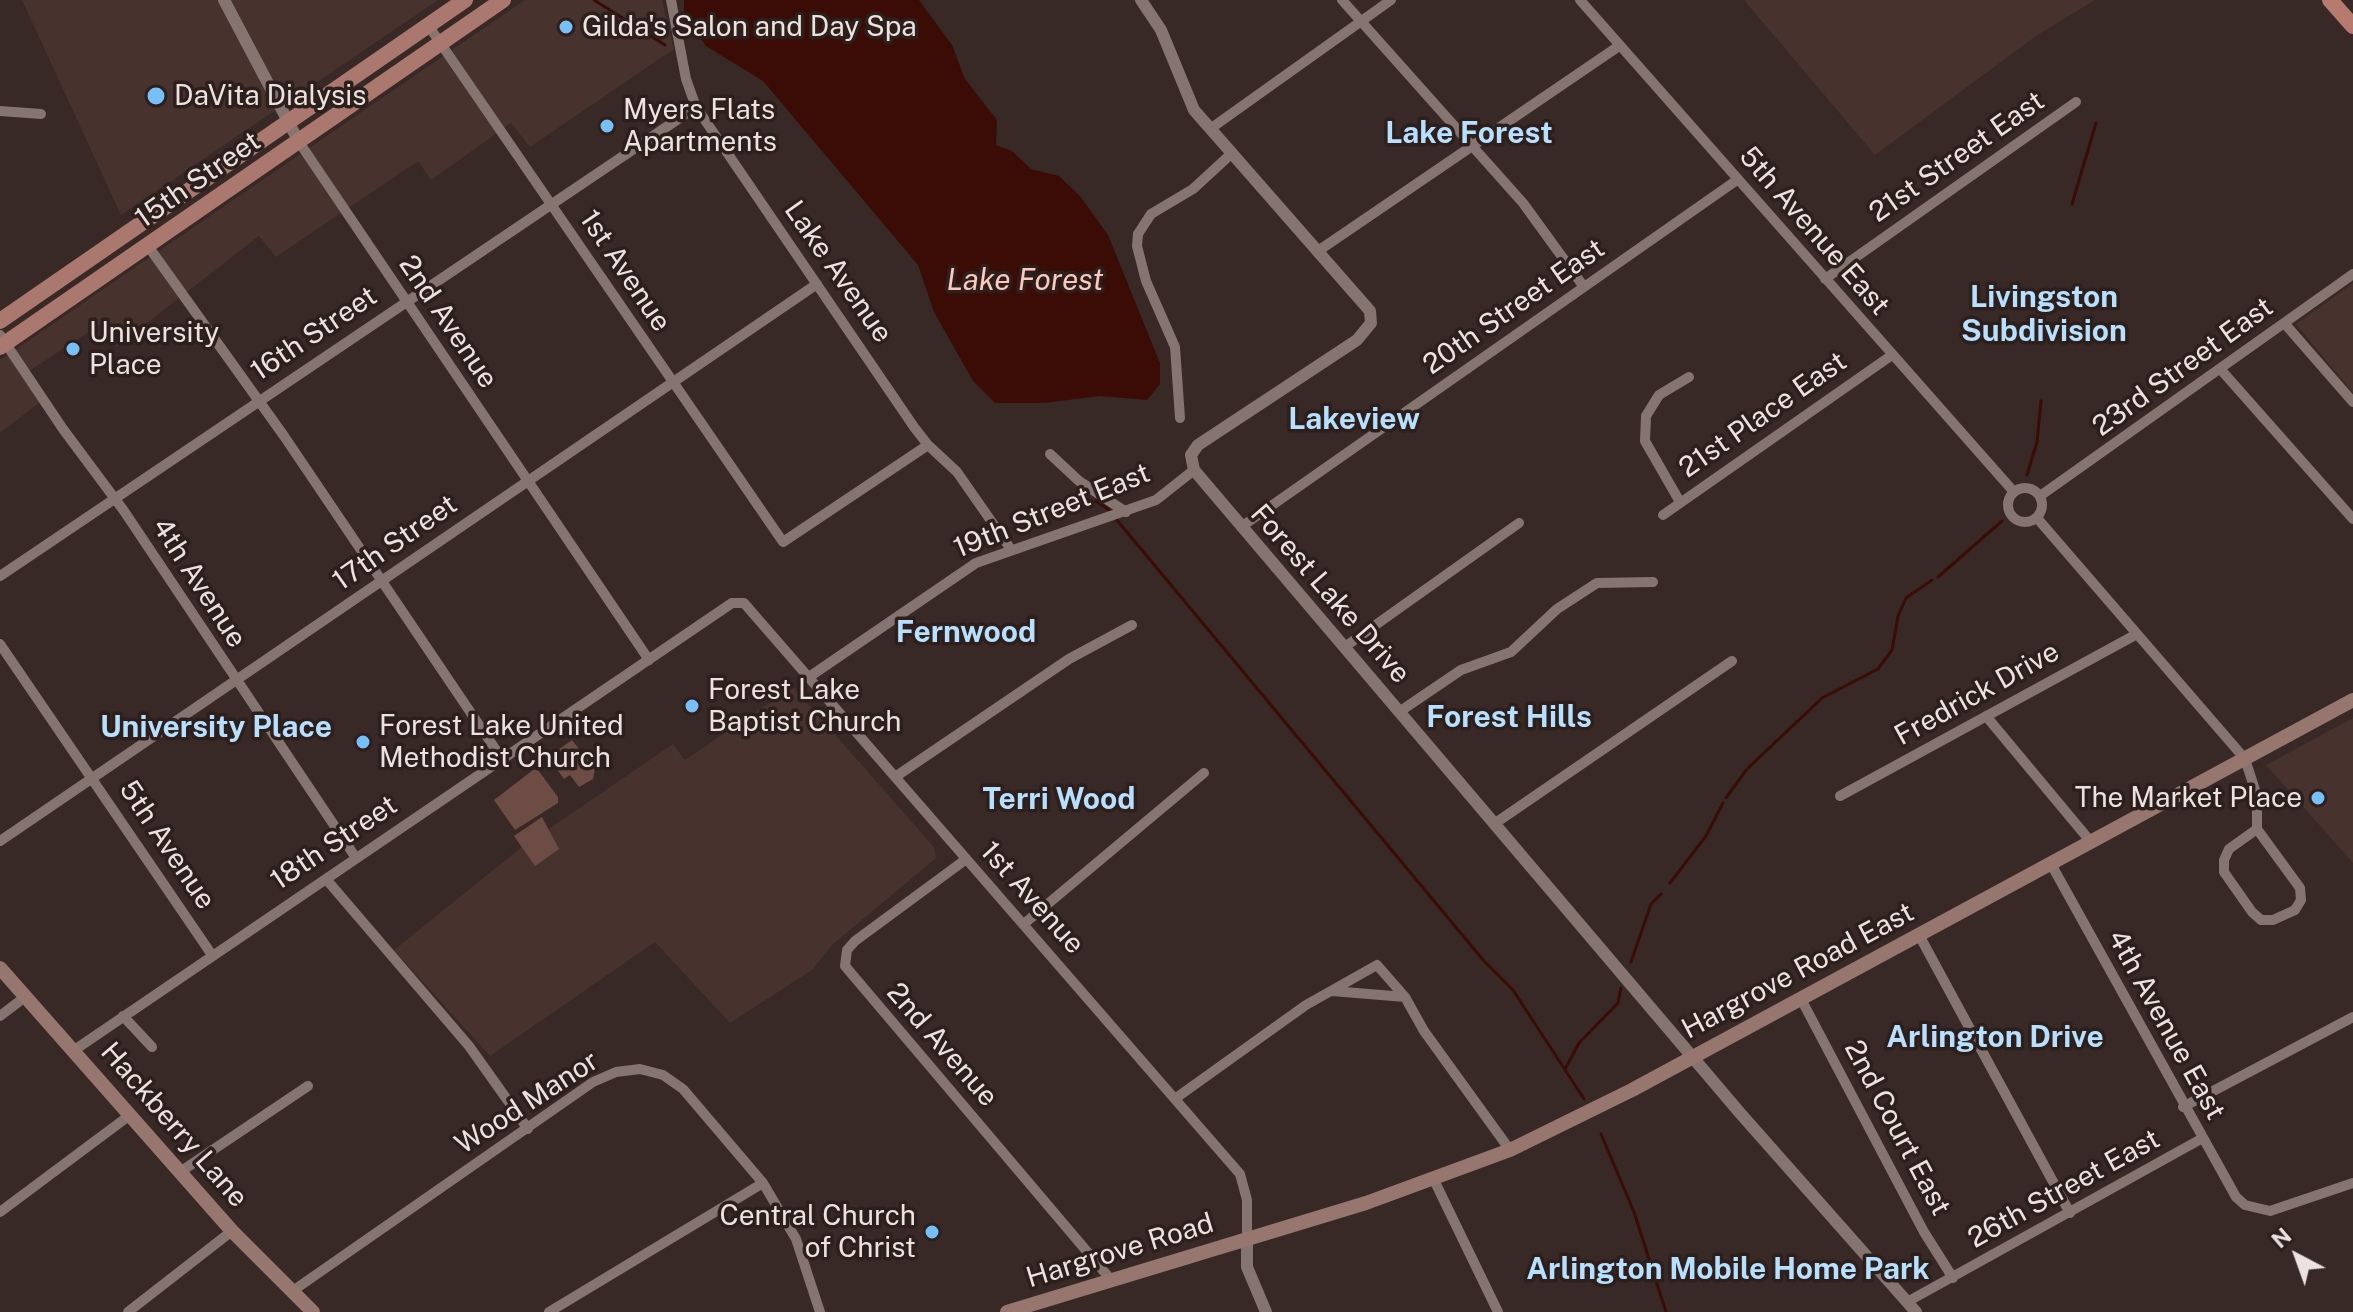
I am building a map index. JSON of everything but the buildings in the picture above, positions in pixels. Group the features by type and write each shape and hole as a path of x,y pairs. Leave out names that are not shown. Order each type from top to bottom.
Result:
{"highway":[{"path":"2330,0 2353,26"}],"main road":[{"name":"15th Street","path":"0,321 465,0"},
{"name":"15th Street","path":"2,342 148,246 503,0"},
{"name":"Hargrove Road East","path":"1247,1239 1434,1180 1510,1150 1693,1057 2353,700"},
{"name":"Hackberry Lane","path":"0,968 232,1231 313,1312"},
{"name":"Hargrove Road","path":"1007,1312 1247,1239"}],"street":[{"name":"2nd Avenue","path":"224,0 299,142 649,660"},
{"name":"Lake Avenue","path":"671,0 686,79 696,107 928,445 957,472 1010,548"},
{"path":"1141,0 1161,30 1194,110 1370,311 1371,323 1365,333 1198,445 1191,455 1194,470"},
{"path":"1342,0 1523,203 1584,287"},
{"path":"1210,129 1391,0"},
{"name":"5th Avenue East","path":"1580,0 2014,492"},
{"name":"1st Avenue","path":"428,25 670,383 783,542 928,445"},
{"path":"1318,251 1619,46"},
{"name":"21st Street East","path":"1825,279 2076,102"},
{"name":"16th Street","path":"0,576 696,107"},
{"path":"0,111 41,114"},
{"path":"1180,418 1175,347 1146,281 1137,246 1138,234 1151,214 1193,189 1231,154"},
{"name":"20th Street East","path":"1241,527 1737,180"},
{"path":"148,246 259,400 502,759"},
{"name":"23rd Street East","path":"2040,496 2222,371 2353,274"},
{"name":"17th Street","path":"0,841 817,284"},
{"path":"2285,324 2353,402"},
{"name":"4th Avenue","path":"2,342 115,499 356,858"},
{"name":"21st Place East","path":"1663,515 1892,355"},
{"path":"2222,371 2353,519"},
{"path":"1680,502 1645,441 1646,416 1659,395 1689,377"},
{"path":"1050,454 1079,481 1126,512"},
{"name":"19th Street East","path":"809,677 965,569 1010,548 1099,522 1156,500 1194,470"},
{"name":"Forest Lake Drive","path":"1194,470 1761,1137 1911,1307"},
{"path":"2025,488 2040,496 2042,508 2037,518 2025,522 2013,517 2008,506 2014,492 2025,488"},
{"path":"2037,518 2245,759 2257,796 2257,829 2300,888 2301,900 2295,910 2273,920 2261,920 2252,912 2224,872 2229,849 2257,829"},
{"path":"1346,646 1519,523"},
{"path":"1399,712 1461,670 1511,652 1557,609 1597,583 1653,582"},
{"name":"18th Street","path":"73,1051 732,603 744,603"},
{"name":"1st Avenue","path":"744,603 1240,1174 1247,1200 1247,1239"},
{"path":"895,777 1069,659 1132,625"},
{"name":"Fredrick Drive","path":"1840,796 2137,634"},
{"name":"5th Avenue","path":"0,644 212,955"},
{"path":"1494,824 1732,661"},
{"path":"1986,716 2091,842"},
{"path":"1025,923 1204,773"},
{"name":"2nd Avenue","path":"965,860 855,941 847,950 845,966 1112,1281"},
{"name":"4th Avenue East","path":"2051,864 2228,1187 2245,1205 2270,1211 2353,1183"},
{"path":"326,879 469,1046 528,1129"},
{"path":"1919,935 2070,1213"},
{"path":"1176,1098 1306,1005 1377,965 1405,997 1424,1031 1510,1150"},
{"path":"1332,991 1405,997"},
{"path":"0,1016 25,997"},
{"name":"2nd Court East","path":"1801,999 1924,1232 1953,1278"},
{"path":"123,1016 152,1047"},
{"path":"2183,1107 2353,1017"},
{"name":"Wood Manor","path":"294,1290 604,1076 628,1070 652,1071 683,1089 763,1183 796,1239 820,1312"},
{"path":"180,1172 308,1086"},
{"path":"0,1212 130,1115"},
{"name":"26th Street East","path":"1911,1307 1953,1278 2201,1139"},
{"path":"1434,1180 1498,1312"},
{"path":"549,1312 763,1183"},
{"path":"128,1312 141,1308 232,1231"},
{"path":"1247,1239 1247,1267 1266,1312"}],"shaded area":[{"path":"22,0 438,0 121,215"},
{"path":"525,0 662,0 674,49 530,147 511,123 431,180 418,161 276,257 259,236 116,347 101,324 26,373 43,400 0,433 0,360"},
{"path":"1744,0 2095,0 2036,36 1875,155"},
{"path":"2353,283 2353,393 2296,324"},
{"path":"793,687 934,847 936,858 832,945 812,970 730,1023 655,942 490,1056 394,950 518,850 673,744 685,760"},
{"path":"2353,718 2353,863 2266,765"},
{"path":"572,740 595,769 593,779 579,787 570,775 564,779 551,761 551,755"},
{"path":"533,770 538,770 558,797 558,803 515,830 494,800"},
{"path":"542,817 559,849 535,866 514,836"}],"water":[{"name":"Lake Forest","path":"684,0 919,0 952,45 965,79 997,120 996,145 1012,151 1031,169 1059,176 1080,196 1108,235 1160,363 1160,384 1147,400 1100,396 1044,403 995,403 973,381 934,312 918,265 763,81 706,46 684,14"}],"waterway":[{"path":"594,0 665,45"},
{"path":"2072,204 2096,123"},
{"path":"2027,475 2037,442 2041,401"},
{"path":"1096,501 1112,512"},
{"path":"1116,519 1484,961 1513,990 1584,1099"},
{"path":"1938,577 2002,521"},
{"path":"1726,798 1747,769 1822,698 1878,669 1892,650 1898,616 1906,598 1932,580"},
{"path":"1670,883 1706,836 1723,803"},
{"path":"1631,962 1651,904 1661,894"},
{"path":"1565,1069 1579,1043 1618,1003 1621,988"},
{"path":"1601,1134 1634,1212 1666,1312"}],"place":[{"name":"Gilda's Salon and Day Spa","path":"566,27"},
{"name":"DaVita Dialysis","path":"156,96"},
{"name":"Myers Flats Apartments","path":"607,126"},
{"name":"University Place","path":"73,349"},
{"name":"Forest Lake Baptist Church","path":"692,706"},
{"name":"Forest Lake United Methodist Church","path":"363,742"},
{"name":"The Market Place","path":"2318,798"},
{"name":"Central Church of Christ","path":"932,1232"}],"district":[{"name":"Lake Forest","path":"1469,134"},
{"name":"Livingston Subdivision","path":"2044,315"},
{"name":"Lakeview","path":"1354,420"},
{"name":"Fernwood","path":"966,633"},
{"name":"Forest Hills","path":"1509,718"},
{"name":"University Place","path":"216,728"},
{"name":"Terri Wood","path":"1059,800"},
{"name":"Arlington Drive","path":"1995,1038"},
{"name":"Arlington Mobile Home Park","path":"1728,1270"}]}
